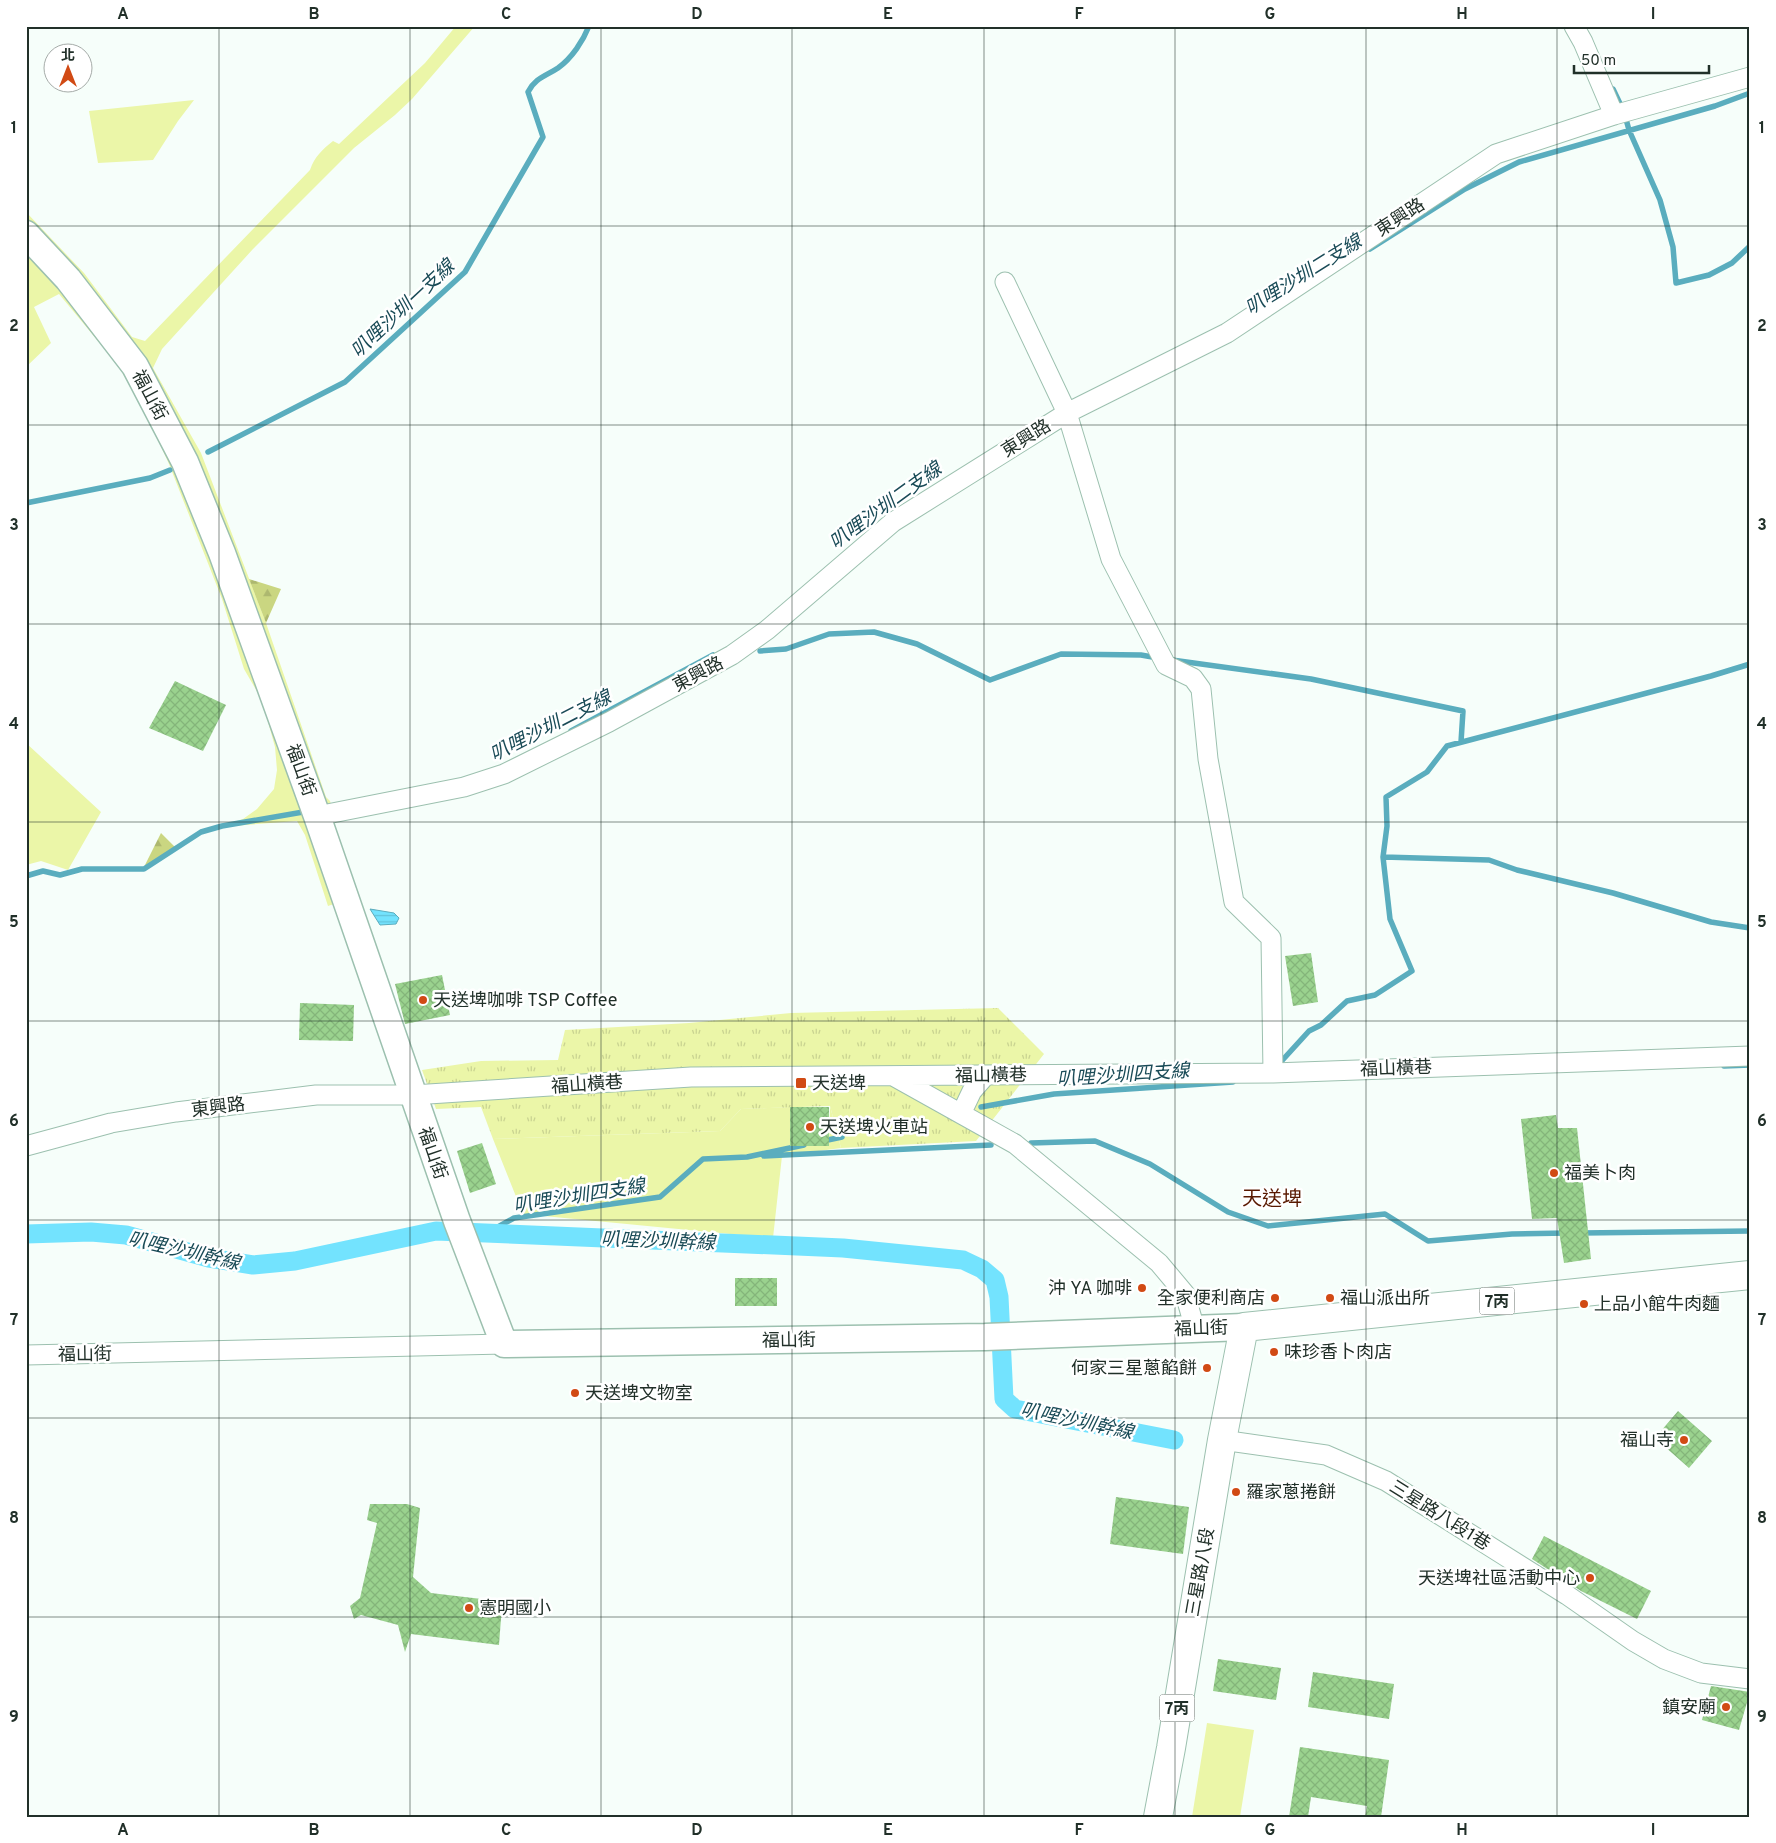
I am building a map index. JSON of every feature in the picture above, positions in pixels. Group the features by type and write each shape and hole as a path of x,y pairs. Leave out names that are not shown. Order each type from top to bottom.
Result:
{"main road":[{"name":"7丙","path":"1244,1327 1750,1275"},
{"name":"三星路八段","path":"1158,1817 1222,1440 1244,1327"}],"street":[{"path":"1574,26 1584,42 1614,115"},
{"name":"東興路","path":"317,816 464,787 504,774 716,664 767,630 893,522 1067,413 1227,332 1496,154 1614,115 1750,76"},
{"name":"福山街","path":"26,234 68,279 135,366 185,462 222,553 317,816 461,1232 504,1344"},
{"path":"1005,282 1067,413 1111,559 1166,665 1193,678 1201,689 1208,759 1234,902 1270,938 1273,1073"},
{"name":"福山橫巷","path":"413,1094 691,1077 1273,1073 1750,1056"},
{"path":"894,1076 1015,1144 1159,1263 1185,1294 1195,1329"},
{"path":"961,1114 972,1091 986,1076"},
{"name":"東興路","path":"26,1146 110,1123 176,1112 316,1096 413,1094"},
{"name":"福山街","path":"26,1355 504,1344 997,1336 1244,1327"},
{"name":"三星路八段1巷","path":"1222,1440 1326,1456 1386,1481 1567,1595 1633,1641 1664,1659 1701,1673 1750,1679"}],"green space":[{"path":"456,26 475,26 412,99 354,148 253,249 162,349 153,368 201,453 266,623 326,797 330,801 336,820 330,822 355,897 328,906 305,835 297,821 219,827 243,819 257,809 274,789 277,770 275,747 262,700 244,669 222,599 169,464 142,405 117,364 59,294 34,307 51,343 26,367 26,212 84,273 132,337 145,341 310,170 322,150 333,141 339,144 425,63"},
{"path":"194,100 153,160 98,163 89,111"},
{"path":"249,579 281,589 266,623"},
{"path":"26,743 101,812 68,870 41,861 26,865"},
{"path":"161,833 175,847 143,869"},
{"path":"998,1008 1044,1054 976,1141 841,1148 830,1106 741,1109 720,1131 493,1139 481,1107 436,1109 422,1070 481,1061 558,1060 565,1030 689,1023 791,1013"},
{"path":"830,1106 841,1148 782,1156 773,1238 523,1214 493,1139 720,1131 741,1109 790,1107 790,1146 829,1146"},
{"path":"1207,1723 1254,1730 1240,1817 1192,1817"}],"water":[{"path":"370,909 394,913 399,918 396,924 380,925"}],"building":[{"path":"175,681 226,705 203,751 149,728"},
{"path":"1311,953 1318,1002 1293,1006 1285,956"},
{"name":"天送埤咖啡 TSP Coffee","path":"442,975 450,1015 405,1024 395,984"},
{"path":"300,1003 354,1005 353,1041 299,1040"},
{"name":"天送埤火車站","path":"790,1107 829,1107 829,1146 790,1146"},
{"name":"福美卜肉","path":"1556,1115 1558,1128 1577,1128 1591,1259 1564,1263 1557,1218 1532,1219 1521,1119"},
{"path":"482,1143 496,1184 470,1193 457,1151"},
{"path":"735,1278 777,1278 777,1306 735,1306"},
{"name":"福山寺","path":"1678,1411 1712,1441 1689,1468 1655,1438"},
{"path":"1116,1497 1189,1507 1183,1554 1110,1544"},
{"path":"370,1504 407,1504 420,1508 413,1577 431,1593 490,1600 502,1605 499,1645 411,1634 405,1652 398,1625 361,1615 354,1619 350,1606 360,1598 377,1523 367,1520"},
{"name":"天送埤社區活動中心","path":"1544,1536 1651,1591 1637,1619 1581,1591 1532,1559"},
{"path":"1218,1659 1281,1668 1276,1700 1213,1691"},
{"path":"1313,1672 1394,1684 1389,1719 1308,1707"},
{"name":"鎮安廟","path":"1711,1686 1750,1692 1739,1730 1702,1720"},
{"path":"1300,1747 1389,1760 1381,1817 1365,1817 1367,1806 1311,1797 1308,1817 1289,1817"}],"waterway":[{"name":"叭哩沙圳一支線","path":"208,452 345,382 465,272 543,137 528,92 537,80 558,68 568,59 584,37 589,26"},
{"path":"1613,89 1660,200 1673,247 1676,283 1709,275 1732,263 1750,246"},
{"name":"叭哩沙圳二支線","path":"1370,249 1465,189 1519,162 1715,106 1750,93"},
{"name":"叭哩沙圳一支線","path":"26,503 150,478 170,470"},
{"path":"760,651 786,649 829,634 874,632 917,644 990,680 1061,654 1141,655 1158,658"},
{"name":"叭哩沙圳二支線","path":"571,731 713,655"},
{"path":"1172,660 1311,679 1463,711 1461,742"},
{"path":"1383,857 1387,826 1386,797 1427,772 1447,746 1750,664"},
{"name":"叭哩沙圳二支線","path":"26,876 43,871 60,875 82,869 144,869 201,832 222,826 309,811"},
{"path":"1278,1065 1309,1031 1321,1025 1347,1001 1375,995 1412,971 1390,919 1383,857 1489,860 1517,870 1613,893 1711,922 1750,928"},
{"path":"1724,1066 1750,1065"},
{"name":"叭哩沙圳四支線","path":"981,1107 1054,1094 1233,1082"},
{"name":"叭哩沙圳四支線","path":"823,1141 842,1137"},
{"path":"1031,1143 1095,1141 1150,1164 1228,1212 1268,1226 1385,1214 1428,1241 1512,1234 1567,1233"},
{"name":"叭哩沙圳四支線","path":"487,1233 514,1218 660,1197 703,1159 747,1157 804,1145"},
{"path":"764,1156 991,1145"},
{"name":"叭哩沙圳幹線","path":"26,1234 91,1232 126,1235 209,1258 253,1265 295,1261 436,1231 843,1248 963,1260 982,1269 995,1280 999,1297 1004,1399 1015,1409 1174,1440"},
{"path":"1581,1233 1750,1231"}],"place":[{"name":"天送埤咖啡 TSP Coffee","path":"423,1000"},
{"name":"天送埤","path":"801,1083"},
{"name":"天送埤火車站","path":"810,1127"},
{"name":"福美卜肉","path":"1554,1173"},
{"name":"沖 YA 咖啡","path":"1142,1288"},
{"name":"全家便利商店","path":"1275,1298"},
{"name":"福山派出所","path":"1330,1298"},
{"name":"上品小館牛肉麵","path":"1584,1304"},
{"name":"味珍香卜肉店","path":"1274,1352"},
{"name":"何家三星蔥餡餅","path":"1207,1368"},
{"name":"天送埤文物室","path":"575,1393"},
{"name":"福山寺","path":"1684,1440"},
{"name":"羅家蔥捲餅","path":"1236,1492"},
{"name":"天送埤社區活動中心","path":"1590,1578"},
{"name":"憲明國小","path":"469,1608"},
{"name":"鎮安廟","path":"1726,1707"}],"district":[{"name":"天送埤","path":"1272,1198"}]}
